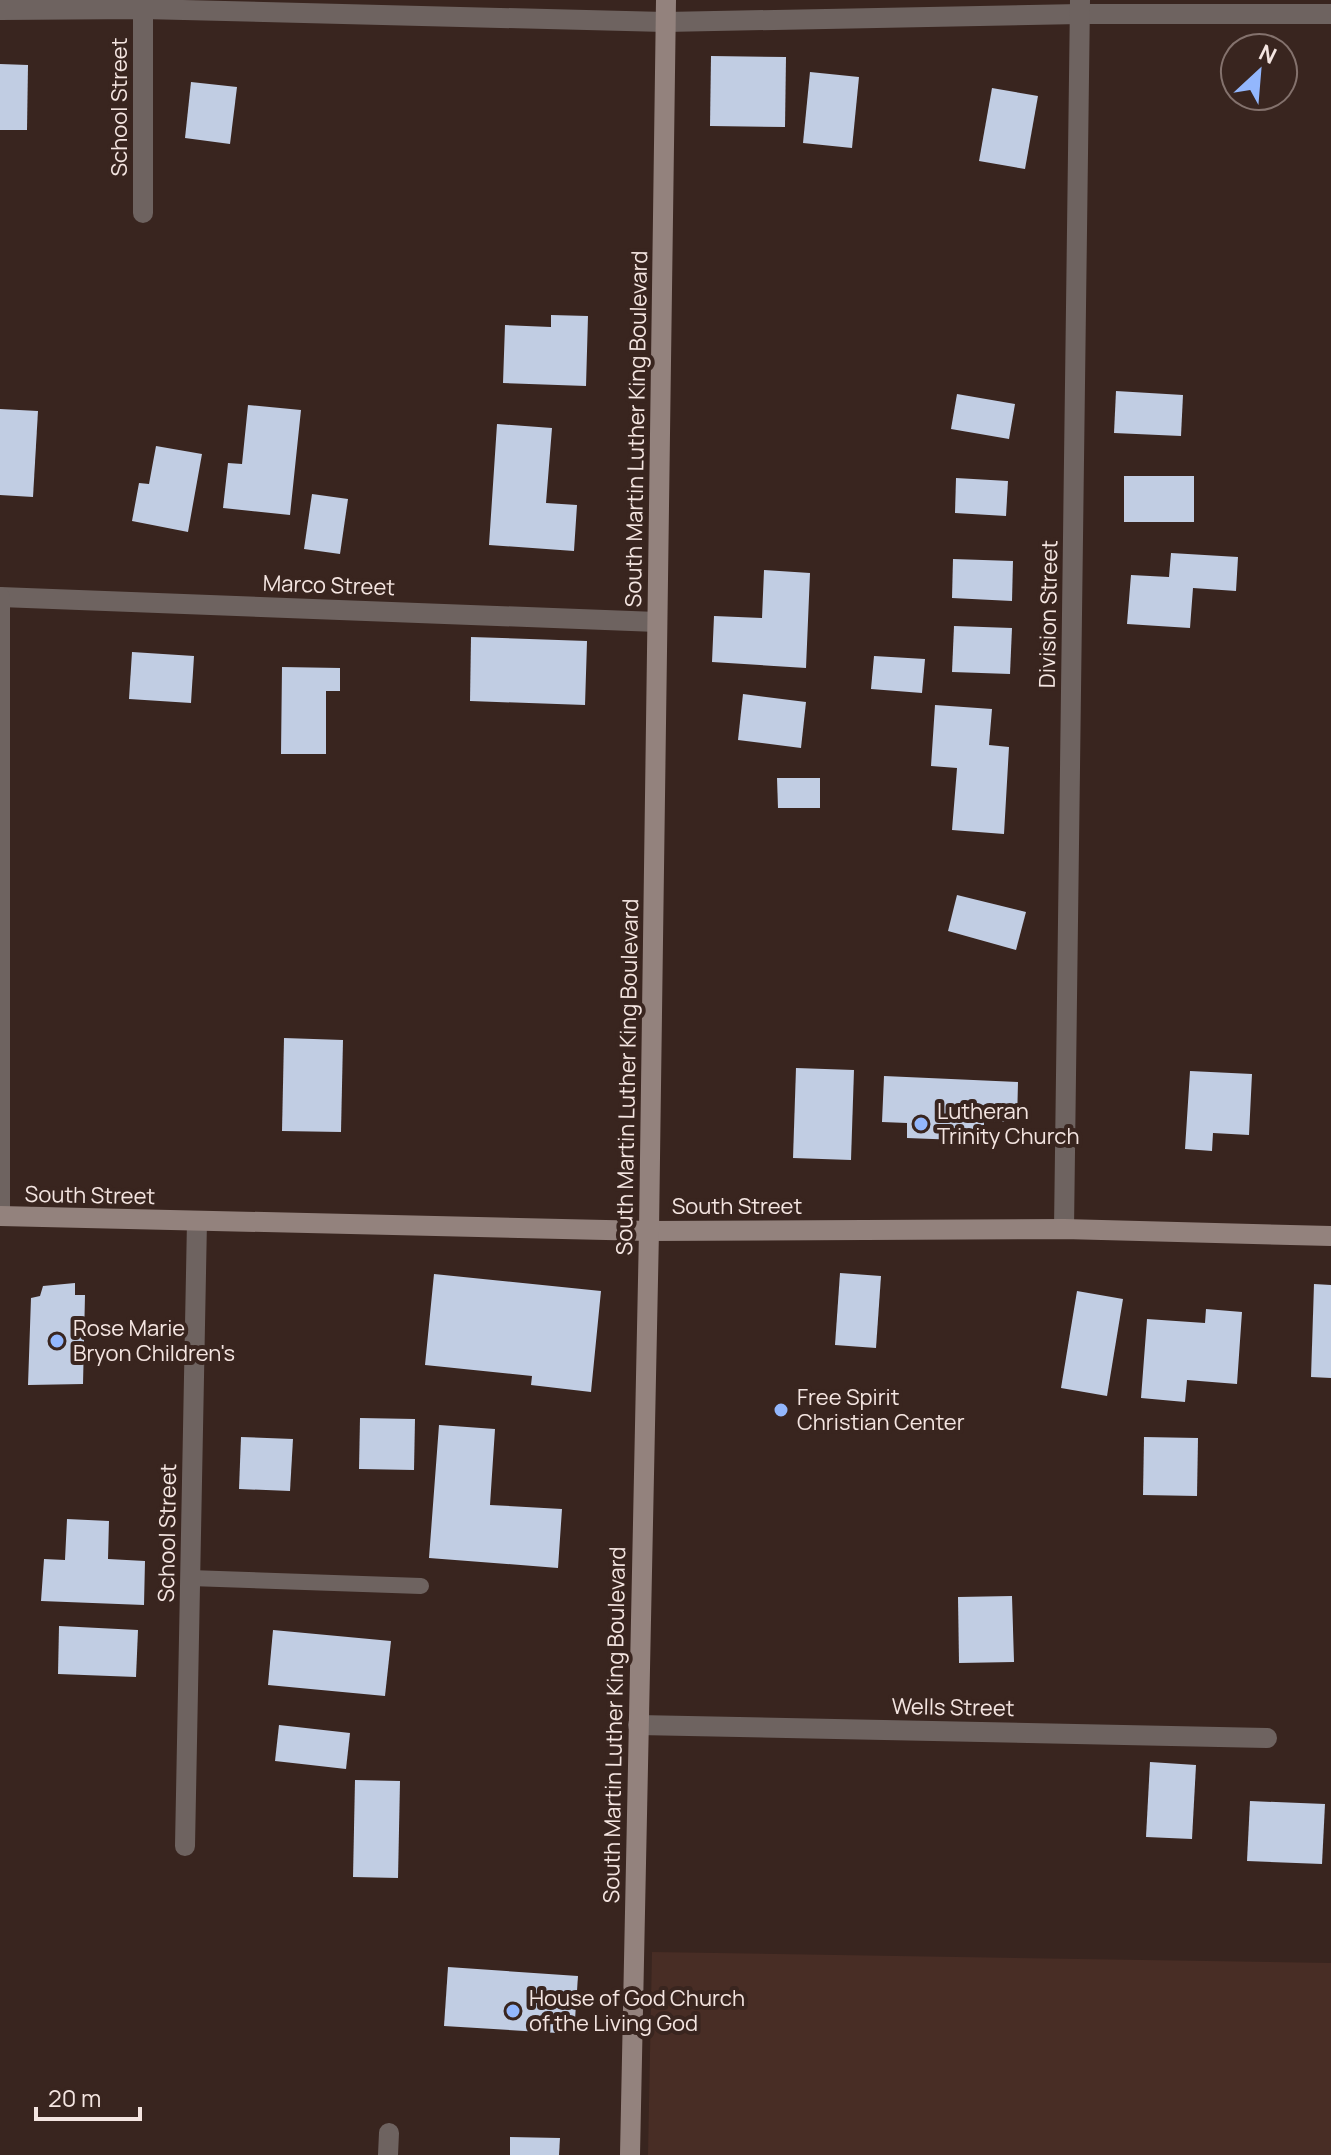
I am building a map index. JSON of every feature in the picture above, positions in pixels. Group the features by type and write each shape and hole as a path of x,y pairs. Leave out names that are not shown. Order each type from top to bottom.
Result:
{"street":[{"name":"South Martin Luther King Boulevard","path":"630,2155 649,1231 666,0"},
{"path":"0,10 143,4 665,22 1080,7 1331,14"},
{"name":"School Street","path":"143,4 143,213"},
{"name":"Division Street","path":"1064,1229 1080,7"},
{"path":"0,597 0,1216"},
{"name":"Marco Street","path":"0,597 657,622"},
{"name":"South Street","path":"0,1216 649,1231 1064,1229 1331,1236"},
{"name":"School Street","path":"185,1846 197,1221"},
{"name":"Wells Street","path":"638,1725 1267,1738"},
{"path":"388,2155 389,2133"}],"lane":[{"path":"190,1578 421,1586"}],"shaded area":[{"path":"652,1952 1331,1963 1331,2155 648,2155"}],"building":[{"path":"711,56 786,57 785,127 710,126"},
{"path":"0,64 28,65 27,130 0,130"},
{"path":"810,72 859,77 852,148 803,143"},
{"path":"191,82 237,87 230,144 185,138"},
{"path":"992,88 1038,96 1025,169 979,161"},
{"path":"551,315 588,316 586,386 503,383 505,325 551,327"},
{"path":"1116,391 1183,395 1181,436 1114,433"},
{"path":"957,394 1015,404 1009,439 951,429"},
{"path":"248,405 301,410 290,515 223,508 228,463 242,464"},
{"path":"0,409 38,411 33,497 0,495"},
{"path":"497,424 552,428 546,503 577,505 574,551 489,545"},
{"path":"156,446 202,454 188,532 132,521 139,483 149,484"},
{"path":"1124,476 1194,476 1194,522 1124,522"},
{"path":"956,478 1008,481 1006,516 955,513"},
{"path":"312,494 348,499 340,554 304,549"},
{"path":"1171,553 1238,557 1236,591 1193,588 1190,628 1127,624 1131,575 1169,577"},
{"path":"953,559 1013,561 1012,601 952,598"},
{"path":"764,570 810,573 806,668 712,662 714,616 762,618"},
{"path":"954,626 1012,628 1010,674 952,672"},
{"path":"471,637 587,641 585,705 470,701"},
{"path":"132,652 194,656 191,703 129,699"},
{"path":"874,656 925,659 922,693 871,689"},
{"path":"282,667 340,668 340,691 326,691 326,754 281,754"},
{"path":"743,694 806,702 801,748 738,740"},
{"path":"935,705 992,709 989,745 1009,747 1004,834 952,830 957,768 931,766"},
{"path":"777,778 820,778 820,808 778,808"},
{"path":"957,895 1026,912 1016,950 948,931"},
{"path":"284,1038 343,1040 341,1132 282,1131"},
{"path":"796,1068 854,1070 851,1160 793,1158"},
{"path":"1190,1071 1252,1074 1249,1135 1213,1133 1212,1151 1185,1149"},
{"path":"884,1076 1018,1082 1017,1122 984,1121 984,1141 907,1138 907,1123 882,1122"},
{"path":"840,1273 881,1276 876,1348 835,1345"},
{"path":"434,1274 601,1291 591,1392 531,1385 532,1376 425,1365"},
{"name":"Rose Marie Bryon Children's","path":"75,1283 75,1295 85,1295 83,1384 28,1385 31,1298 40,1296 43,1286"},
{"path":"1314,1284 1331,1285 1331,1378 1311,1377"},
{"path":"1077,1291 1123,1299 1107,1396 1061,1388"},
{"path":"1206,1309 1242,1312 1237,1384 1187,1380 1185,1402 1141,1398 1147,1319 1205,1323"},
{"path":"360,1418 415,1419 414,1470 359,1469"},
{"path":"439,1425 495,1429 490,1505 562,1509 558,1568 429,1558"},
{"path":"241,1437 293,1439 290,1491 239,1489"},
{"path":"1144,1437 1198,1438 1197,1496 1143,1495"},
{"path":"67,1519 109,1521 108,1559 145,1561 144,1605 41,1601 44,1559 65,1560"},
{"path":"1012,1596 1014,1662 959,1663 958,1597"},
{"path":"59,1626 138,1630 136,1677 58,1674"},
{"path":"273,1630 391,1641 385,1696 268,1685"},
{"path":"279,1725 350,1733 346,1769 275,1761"},
{"path":"1150,1762 1196,1765 1192,1839 1146,1837"},
{"path":"355,1780 400,1781 398,1878 353,1877"},
{"path":"1250,1801 1325,1804 1322,1864 1247,1861"},
{"path":"448,1967 578,1976 574,2034 444,2026"},
{"path":"510,2137 560,2138 559,2155 510,2155"}],"place":[{"name":"Lutheran Trinity Church","path":"921,1124"},
{"name":"Rose Marie Bryon Children's","path":"57,1341"},
{"name":"Free Spirit Christian Center","path":"781,1410"},
{"name":"House of God Church of the Living God","path":"513,2011"}]}
